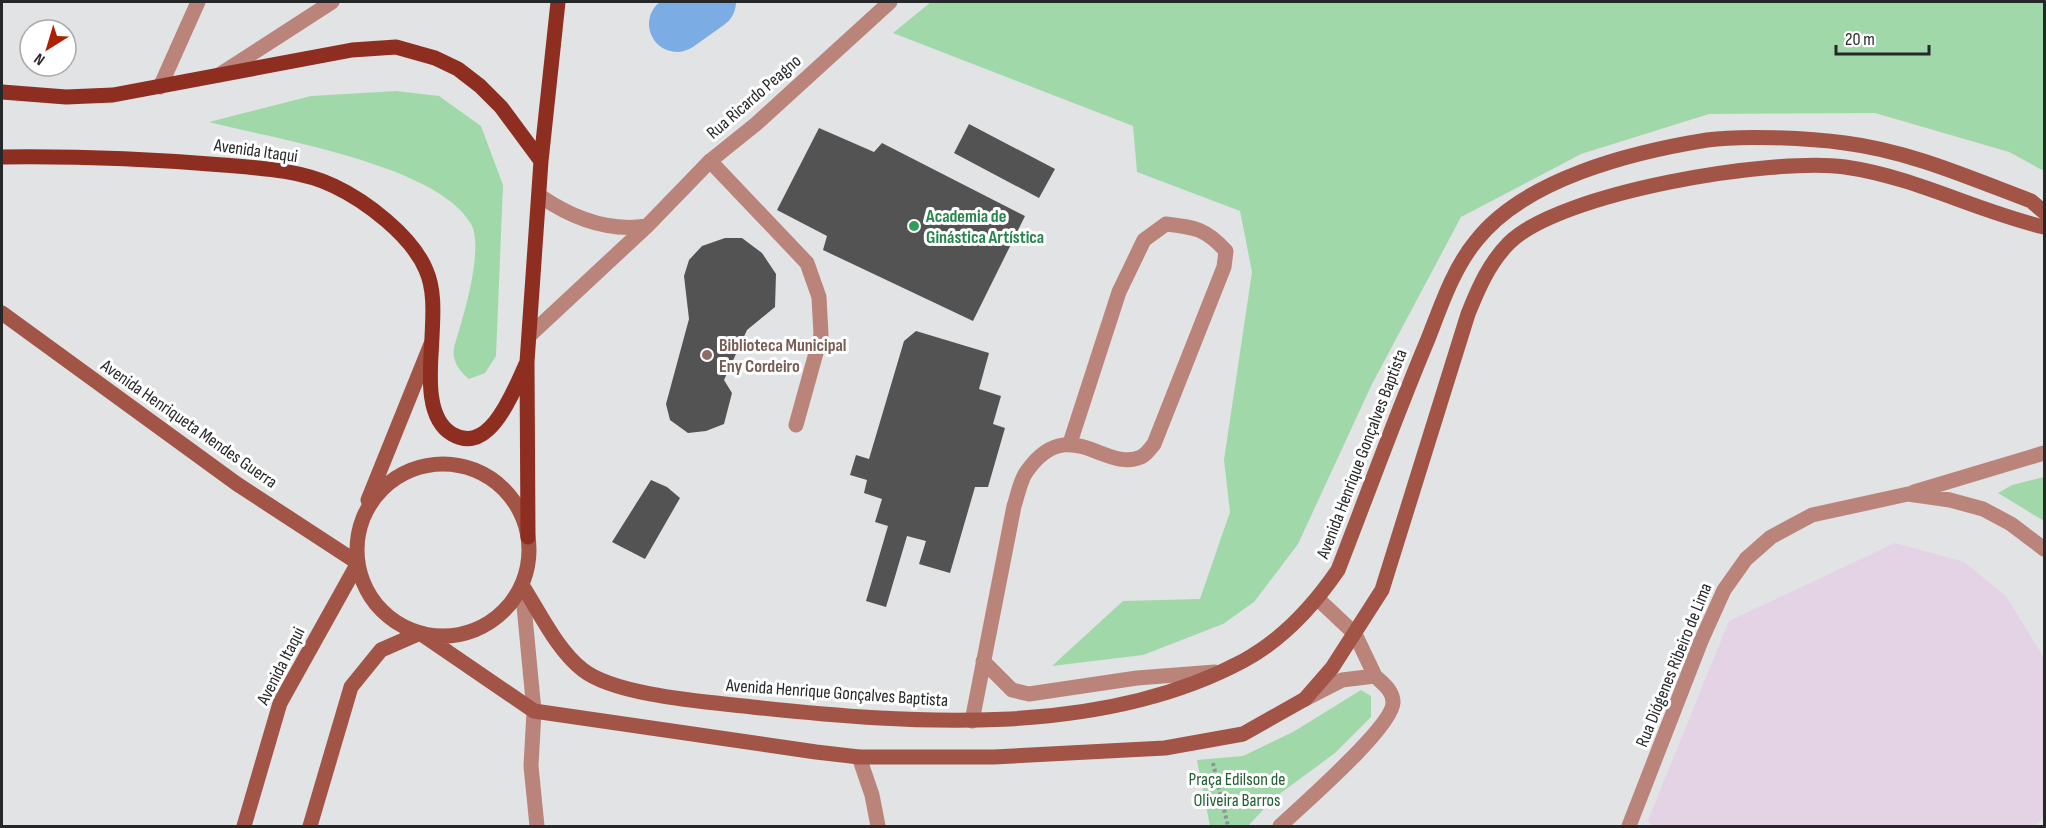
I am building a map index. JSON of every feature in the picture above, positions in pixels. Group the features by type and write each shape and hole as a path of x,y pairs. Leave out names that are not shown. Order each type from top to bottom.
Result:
{"main road":[{"path":"310,826 351,687 381,650 420,633 444,636 469,633 483,626 509,606 522,585 529,562 526,362 530,335 541,161 560,2"},
{"path":"2,92 66,97 101,96 215,78 352,50 396,47 435,58 458,69 480,86 501,107 541,161"},
{"name":"Avenida Henrique Gonçalves Baptista","path":"522,585 567,654 584,671 602,681 633,690 795,712 909,721 972,721 1039,717 1139,700 1191,685 1244,661 1318,599 1338,570 1418,363 1457,271 1474,243 1492,221 1548,186 1642,153 1709,140 1790,139 1845,142 1912,157 2031,201 2044,212"},
{"name":"Avenida Itaqui","path":"2,157 172,161 282,171 333,185 373,211 405,237 427,270 434,304 432,341 377,475 364,515"},
{"path":"528,537 516,507 507,493 489,477 466,467 442,464 417,467 395,478 377,494 364,515 357,538 358,563 364,587 378,607 398,623 420,633 534,711 859,757 1044,756 1166,748 1243,734 1275,719 1305,699 1332,668 1382,590 1468,314 1481,283 1496,258 1510,242 1562,211 1654,185 1713,174 1814,167 1843,167 1915,182 2044,227"},
{"name":"Avenida Henriqueta Mendes Guerra","path":"2,313 237,484 358,563"},
{"path":"432,341 434,406 441,424 451,434 463,439 472,439 485,432 504,412 526,362"},
{"name":"Avenida Itaqui","path":"244,826 280,703 358,563"}],"street":[{"path":"160,87 198,2"},
{"path":"215,78 332,2"},
{"name":"Rua Ricardo Peagno","path":"530,335 647,226 710,161 756,124 890,2"},
{"path":"710,161 807,263 819,297 821,335 796,425"},
{"path":"540,196 583,220 625,230 647,226"},
{"path":"972,721 1014,506 1026,473 1042,454 1070,443 1129,460 1143,457 1154,444 1224,267 1226,251 1211,235 1192,226 1166,224 1144,240 1119,292 1070,443"},
{"path":"1908,494 2044,453"},
{"name":"Rua Diógenes Ribeiro de Lima","path":"1629,826 1701,641 1724,590 1746,560 1771,537 1812,515 1908,494 1950,500 1983,509 2011,525 2044,549"},
{"path":"522,585 534,711 531,766 537,826"},
{"path":"1280,826 1365,745 1386,721 1393,703 1391,693 1375,676 1355,634 1318,599"},
{"path":"983,661 1012,690 1029,694 1137,678 1218,672"},
{"path":"1305,699 1342,680 1375,676"},
{"path":"859,757 872,795 878,826"}],"path":[{"path":"1208,741 1228,826"}],"shaded area":[{"path":"1895,543 1964,562 2006,596 2044,658 2044,818 2034,826 1652,826 1648,820 1729,621"}],"green space":[{"path":"931,2 2044,2 2044,171 2009,152 1875,113 1709,114 1581,154 1461,217 1371,386 1298,544 1254,602 1223,624 1143,655 1052,666 1123,601 1200,599 1230,512 1224,460 1252,272 1240,211 1137,172 1133,126 893,33"},
{"path":"396,91 439,96 481,126 503,185 496,356 485,373 469,379 455,361 454,346 473,275 474,234 471,224 453,203 425,186 391,170 352,157 209,122 311,96"},
{"path":"2044,477 2044,521 1998,493 2012,485"},
{"name":"Praça Edilson de Oliveira Barros","path":"1361,690 1371,696 1371,717 1335,753 1274,798 1248,826 1210,826 1197,760 1243,756 1293,732"}],"building":[{"path":"969,124 1055,169 1039,198 954,153"},
{"name":"Academia de Ginástica Artística","path":"819,128 874,152 882,143 1025,216 973,321 823,250 827,236 777,210"},
{"name":"Biblioteca Municipal Eny Cordeiro","path":"725,238 742,238 762,253 776,274 775,307 747,330 724,380 732,393 724,424 706,431 688,433 670,420 666,404 689,319 684,276 689,260 702,246"},
{"path":"916,331 989,353 979,389 1001,396 993,424 1005,428 988,487 975,487 950,573 919,564 926,541 907,536 886,607 866,601 888,526 875,522 882,499 864,493 867,480 850,475 856,455 869,459 904,341"},
{"path":"651,480 667,487 680,498 645,559 612,542"}],"waterway":[{"path":"677,24 708,2"}],"place":[{"name":"Academia de Ginástica Artística","path":"914,226"},
{"name":"Biblioteca Municipal Eny Cordeiro","path":"707,355"}]}
